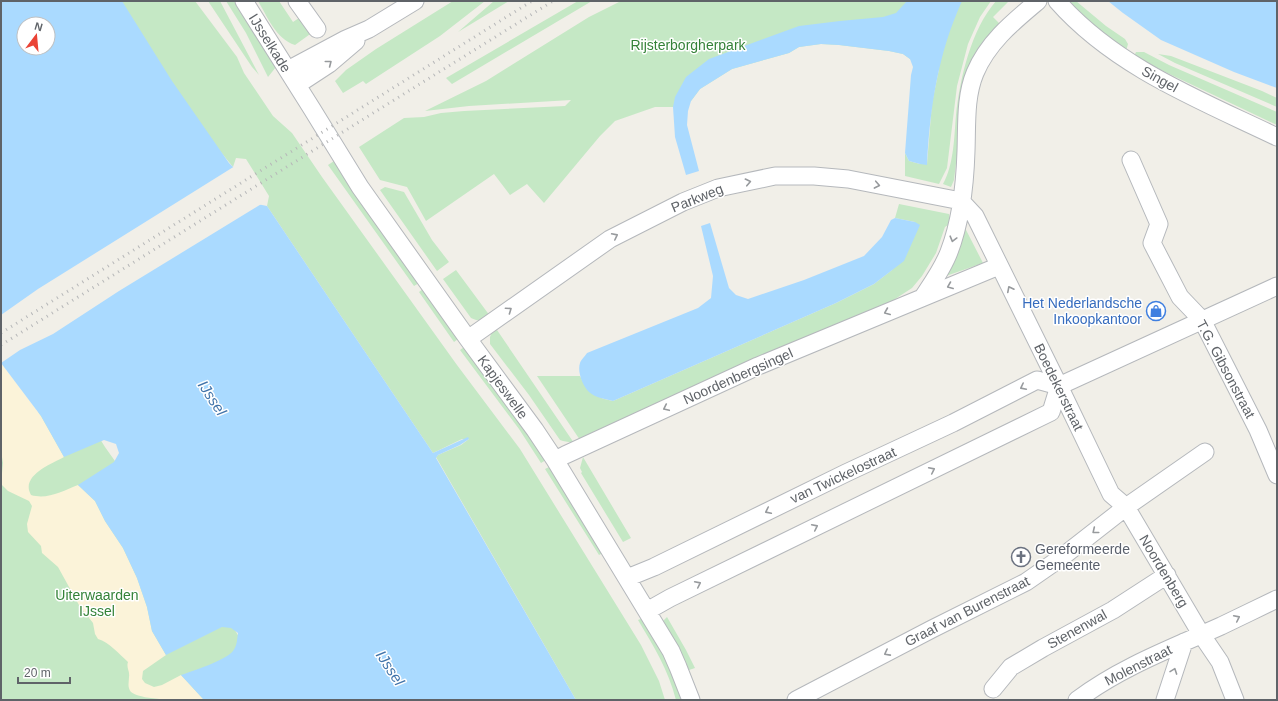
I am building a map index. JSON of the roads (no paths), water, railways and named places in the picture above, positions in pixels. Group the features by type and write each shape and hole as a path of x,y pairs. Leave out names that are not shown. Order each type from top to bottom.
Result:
{"street":[{"name":"IJsselkade","path":"244,1 297,85"},
{"path":"297,1 317,29"},
{"path":"288,70 346,39 369,29 415,1"},
{"path":"923,297 949,252 961,201 966,163 969,95 975,73 995,40 1038,1"},
{"name":"Singel","path":"1057,1 1084,29 1127,61 1179,90 1277,137"},
{"path":"297,85 329,64 369,29"},
{"name":"Kapjeswelle","path":"297,85 360,187 472,336 522,412 560,457 678,667 691,700"},
{"name":"T.G. Gibsonstraat","path":"1131,160 1159,224 1152,243 1180,297 1202,320 1258,430 1277,475"},
{"name":"Parkweg","path":"472,336 610,239 683,202 718,188 775,176 814,176 848,179 961,201"},
{"name":"Boedekerstraat","path":"961,201 975,216 998,266 1059,386 1111,494 1126,507"},
{"name":"Noordenbergsingel","path":"560,457 758,366 998,266"},
{"path":"647,611 670,598 1051,412 1059,386 1277,286"},
{"name":"van Twickelostraat","path":"627,578 654,568 846,473 953,423 1037,380 1059,386"},
{"name":"Graaf van Burenstraat","path":"796,700 1026,582 1062,557 1126,507 1205,452"},
{"name":"Noordenberg","path":"1126,507 1201,634 1220,662 1233,699"},
{"name":"Stenenwal","path":"993,689 1011,667 1113,610 1167,575"},
{"name":"Molenstraat","path":"1077,700 1110,678 1145,660 1277,599"},
{"path":"1164,700 1184,642"}],"water":[{"name":"IJssel","path":"1,1 122,1 172,81 233,167 257,204 267,206 433,453 468,437 469,439 460,445 438,455 436,458 576,700 204,700 181,675 224,658 233,651 237,643 238,633 231,628 222,627 166,655 152,631 147,607 137,578 123,548 105,521 95,501 78,485 114,462 119,453 116,444 104,440 64,457 41,416 1,363"},
{"path":"907,1 962,1 941,61 930,122 927,165 909,161 905,153 911,75 913,67 910,59 903,54 889,51 821,44 799,47 789,53 732,69 700,89 691,101 688,111 687,125 699,171 686,175 675,137 673,107 675,97 686,77 709,59 799,26 883,17 896,13"},
{"path":"1108,1 1277,1 1277,88 1234,72 1161,40"},
{"path":"895,218 915,222 920,225 904,261 874,284 836,303 613,401 595,396 589,392 581,379 579,367 587,353 698,308 711,298 713,276 701,226 710,223 729,288 736,295 748,299 804,280 864,256 882,237 891,220"}],"railway":[{"path":"1,333 532,1"},
{"path":"1,345 553,1"}],"place":[{"name":"Het Nederlandsche Inkoopkantoor","path":"1156,311"},
{"name":"Gereformeerde Gemeente","path":"1021,557"}],"park label":[{"name":"Rijsterborgherpark","path":"688,45"},
{"name":"Uiterwaarden IJssel","path":"97,604"}]}
